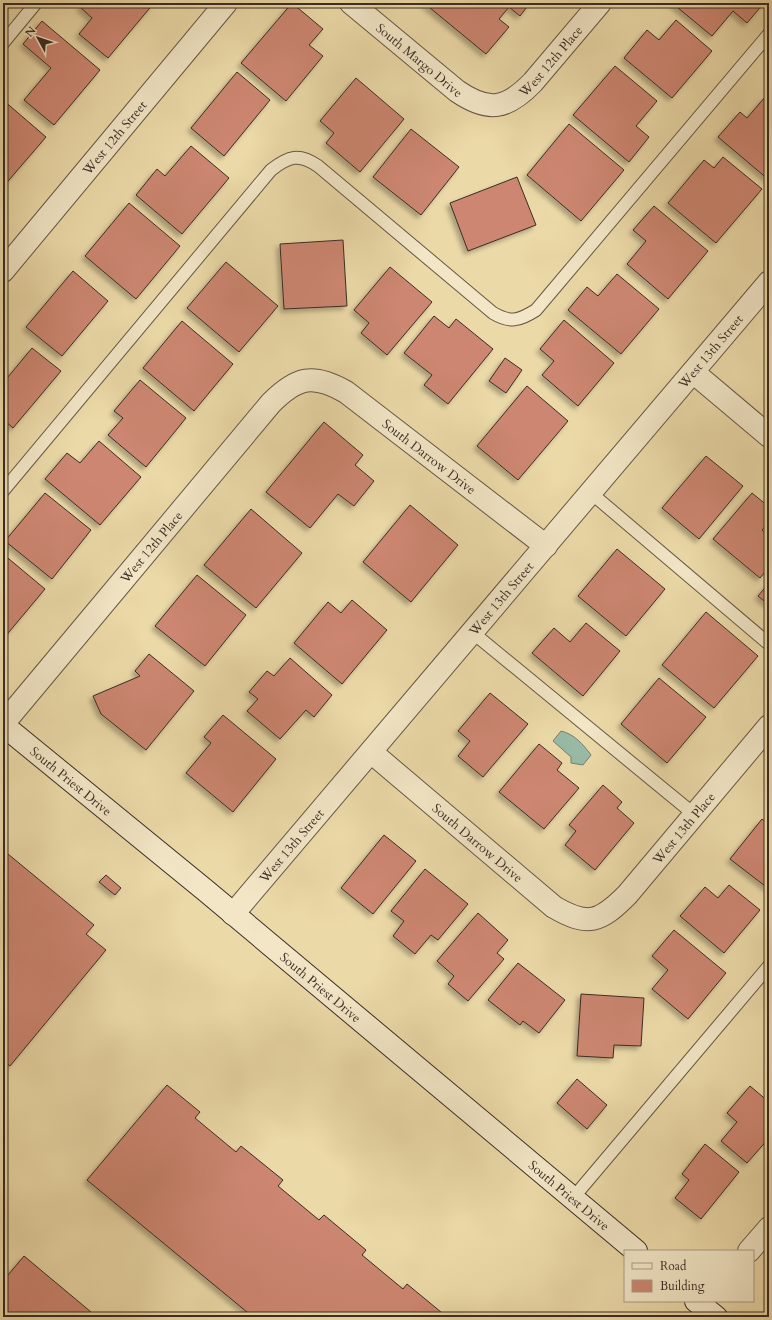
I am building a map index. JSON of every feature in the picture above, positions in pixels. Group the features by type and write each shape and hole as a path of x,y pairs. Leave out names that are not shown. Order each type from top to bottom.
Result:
{"street":[{"name":"West 12th Street","path":"3,271 226,3"},
{"name":"South Margo Drive","path":"351,3 463,95 481,104 493,106"},
{"name":"West 12th Place","path":"493,106 506,103 521,94 533,82 592,6"},
{"name":"West 13th Street","path":"233,914 769,282"},
{"path":"693,372 769,436"},
{"name":"West 12th Place","path":"3,725 271,403 281,392 292,385 307,380"},
{"name":"South Darrow Drive","path":"307,380 319,380 332,384 346,392 546,546"},
{"name":"South Priest Drive","path":"3,725 233,914 635,1250"},
{"name":"West 13th Place","path":"592,920 605,914 616,906 695,815 769,726"},
{"name":"South Darrow Drive","path":"370,752 554,907 579,919 592,920"},
{"path":"750,1250 769,1228"}],"lane":[{"path":"3,43 36,3"},
{"path":"3,491 271,170 283,161 296,158 308,160 318,166 493,313 503,319 514,320 525,317 536,310 769,34"},
{"path":"591,493 769,644"},
{"path":"472,632 695,815"},
{"path":"573,1198 769,966"}],"shaded area":[{"path":"561,731 570,734 578,740 591,755 583,765 571,763 571,757 553,741"}],"building":[{"path":"83,3 154,3 108,58 79,34 92,18 80,7"},
{"path":"292,3 323,29 309,45 323,56 286,101 241,63"},
{"path":"424,3 530,3 520,16 509,7 499,19 509,27 486,54"},
{"path":"672,3 764,3 747,23 733,11 712,36"},
{"path":"676,20 712,51 672,98 624,58 647,30 659,40"},
{"path":"42,21 100,70 54,125 24,100 51,68 23,44"},
{"path":"615,66 657,101 636,126 649,137 629,162 573,115"},
{"path":"237,72 270,100 224,156 191,128"},
{"path":"356,78 404,119 360,172 326,143 334,133 320,121"},
{"path":"765,97 769,100 769,180 718,137 740,112 747,118"},
{"path":"3,100 46,137 3,187"},
{"path":"569,124 624,170 581,221 527,175"},
{"path":"411,129 459,167 421,215 373,177"},
{"path":"191,146 229,178 182,234 136,195 157,169 165,176"},
{"path":"723,157 762,189 716,243 668,203 704,160 714,168"},
{"path":"517,177 536,225 468,251 450,203"},
{"path":"129,203 180,246 136,299 85,256"},
{"path":"654,206 708,251 668,299 627,264 646,241 633,230"},
{"path":"343,240 347,306 284,309 280,244"},
{"path":"226,262 278,306 239,352 187,308"},
{"path":"390,267 432,302 387,355 361,333 369,323 354,310"},
{"path":"73,271 108,301 62,356 26,327"},
{"path":"617,274 659,309 621,354 568,310 587,287 598,296"},
{"path":"434,316 449,328 456,319 493,349 448,404 424,385 432,375 404,353"},
{"path":"564,320 614,363 578,406 542,375 554,361 540,349"},
{"path":"182,321 233,364 194,411 143,368"},
{"path":"32,348 61,371 13,428 3,419 3,373 8,377"},
{"path":"505,358 522,370 506,393 489,381"},
{"path":"140,380 186,418 146,467 108,435 123,418 114,411"},
{"path":"527,386 568,421 518,480 477,446"},
{"path":"324,422 363,455 355,465 374,481 354,506 338,494 310,528 266,492"},
{"path":"99,441 141,477 100,525 45,479 67,453 80,463"},
{"path":"706,456 743,486 699,539 662,508"},
{"path":"45,493 91,530 52,579 5,541"},
{"path":"752,493 769,507 769,522 762,530 769,536 769,567 760,578 713,539"},
{"path":"410,505 458,545 411,602 363,562"},
{"path":"251,509 302,553 256,608 204,565"},
{"path":"617,549 665,589 626,636 578,596"},
{"path":"3,554 45,589 4,638 3,637"},
{"path":"197,575 246,615 205,666 155,626"},
{"path":"769,583 769,605 758,596"},
{"path":"352,600 387,630 342,684 294,643 328,602 341,613"},
{"path":"706,612 758,656 714,708 662,665"},
{"path":"586,623 620,651 583,696 532,653 554,628 570,642"},
{"path":"149,654 194,691 146,750 101,714 93,696 140,676 135,671"},
{"path":"290,658 332,695 314,717 306,710 280,739 247,711 258,699 249,692 267,671 274,676"},
{"path":"659,678 706,717 667,763 621,724"},
{"path":"490,693 528,724 483,777 458,756 470,741 458,731"},
{"path":"223,715 276,759 233,812 186,773 211,743 204,737"},
{"path":"539,744 562,763 557,770 579,788 544,829 499,792"},
{"path":"603,785 622,802 617,808 634,823 595,870 565,845 576,831 569,825"},
{"path":"762,819 769,825 769,889 730,859"},
{"path":"384,835 416,861 373,914 341,888"},
{"path":"8,854 94,925 86,934 106,950 10,1066 3,1060 3,861"},
{"path":"425,869 468,904 438,940 431,935 415,954 393,936 404,921 391,911"},
{"path":"106,875 121,888 115,895 99,882"},
{"path":"729,885 760,910 724,953 680,916 705,887 718,898"},
{"path":"478,913 508,940 497,953 504,959 468,1001 448,984 454,976 437,961"},
{"path":"674,930 726,973 688,1019 652,989 668,970 652,956"},
{"path":"518,963 565,1000 539,1033 523,1021 520,1025 488,1000"},
{"path":"581,994 644,998 641,1046 614,1045 613,1058 577,1056"},
{"path":"577,1079 607,1105 587,1129 557,1103"},
{"path":"167,1085 200,1112 195,1118 236,1152 241,1146 283,1180 278,1186 319,1220 324,1215 366,1250 362,1255 403,1289 407,1284 447,1317 253,1317 87,1180"},
{"path":"750,1086 769,1102 769,1138 747,1163 721,1141 737,1122 727,1113"},
{"path":"705,1144 739,1172 701,1219 675,1198 689,1180 682,1174"},
{"path":"24,1256 97,1317 3,1317 3,1281"}]}
